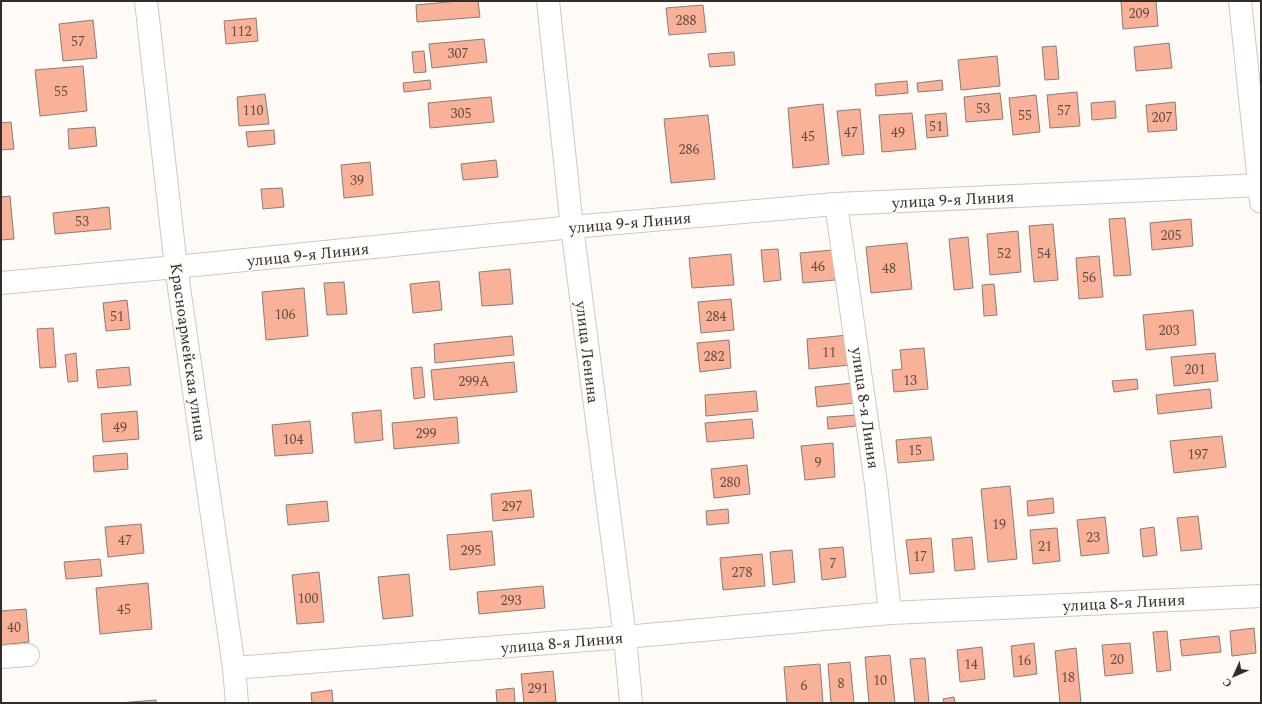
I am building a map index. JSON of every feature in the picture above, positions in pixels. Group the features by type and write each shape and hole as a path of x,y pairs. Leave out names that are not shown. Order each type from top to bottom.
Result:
{"street":[{"name":"Красноармейская улица","path":"146,1 176,267 234,668 237,703"},
{"name":"улица Ленина","path":"548,1 572,226 625,637 630,703"},
{"path":"1240,1 1260,191"},
{"name":"улица 9-я Линия","path":"1,283 176,267 572,226 836,204 1260,191"},
{"name":"улица 8-я Линия","path":"836,204 876,484 890,613"},
{"name":"улица 8-я Линия","path":"234,668 625,637 890,613 1261,596"},
{"path":"1,657 28,655"}],"building":[{"path":"458,1 478,1 480,17 417,22 416,5"},
{"path":"1121,1 1156,1 1158,26 1123,29"},
{"path":"703,5 706,32 669,35 666,8"},
{"path":"256,18 258,41 226,44 224,21"},
{"path":"93,20 97,58 63,61 59,24"},
{"path":"484,39 487,62 432,68 429,44"},
{"path":"1169,43 1172,68 1136,71 1134,47"},
{"path":"1056,46 1059,79 1045,80 1042,47"},
{"path":"424,51 426,72 414,73 412,52"},
{"path":"734,52 735,65 710,67 708,54"},
{"path":"997,56 1000,86 961,90 958,60"},
{"path":"83,66 87,111 40,116 35,70"},
{"path":"430,80 431,89 404,92 403,83"},
{"path":"942,80 943,90 918,92 917,83"},
{"path":"907,81 908,93 876,96 875,84"},
{"path":"1077,92 1080,126 1050,128 1047,95"},
{"path":"1000,93 1003,119 966,122 964,97"},
{"path":"265,94 269,124 239,126 237,97"},
{"path":"1036,95 1040,132 1013,135 1009,98"},
{"path":"491,97 494,122 430,128 428,103"},
{"path":"1115,101 1116,118 1092,120 1091,103"},
{"path":"1175,102 1177,130 1148,132 1146,105"},
{"path":"823,104 829,164 793,168 788,108"},
{"path":"860,109 864,154 842,156 837,111"},
{"path":"912,113 916,149 882,152 879,115"},
{"path":"946,113 948,136 927,138 925,115"},
{"path":"708,115 715,179 671,183 664,119"},
{"path":"11,122 14,149 1,150 1,123"},
{"path":"95,127 97,146 69,149 68,129"},
{"path":"274,130 275,144 248,147 246,132"},
{"path":"496,160 498,177 463,180 461,164"},
{"path":"370,162 373,195 344,198 341,165"},
{"path":"282,188 284,207 263,209 261,189"},
{"path":"10,196 14,239 1,240 1,197"},
{"path":"109,207 111,229 55,234 53,213"},
{"path":"1125,218 1131,275 1114,276 1109,219"},
{"path":"1191,219 1193,246 1152,250 1150,223"},
{"path":"1053,224 1058,280 1034,282 1029,226"},
{"path":"1018,231 1021,272 990,275 987,234"},
{"path":"968,237 973,288 954,290 949,239"},
{"path":"907,243 912,289 871,293 866,247"},
{"path":"778,249 781,280 764,282 761,250"},
{"path":"832,250 835,280 803,283 800,253"},
{"path":"731,254 734,285 692,288 689,258"},
{"path":"1099,256 1103,297 1079,299 1076,258"},
{"path":"510,269 513,304 482,306 479,272"},
{"path":"439,281 442,310 413,313 410,284"},
{"path":"344,282 347,314 327,315 324,283"},
{"path":"994,284 997,315 984,316 982,285"},
{"path":"304,288 308,336 266,340 262,292"},
{"path":"731,299 734,330 701,333 698,302"},
{"path":"127,300 130,329 106,331 103,303"},
{"path":"1193,310 1196,345 1146,350 1143,315"},
{"path":"53,328 56,367 40,368 37,329"},
{"path":"848,335 851,365 809,369 807,339"},
{"path":"512,336 514,355 435,363 434,344"},
{"path":"729,340 731,368 700,372 697,343"},
{"path":"924,348 928,389 894,392 892,370 902,369 900,350"},
{"path":"76,353 78,381 68,382 65,355"},
{"path":"1215,353 1218,381 1174,386 1171,357"},
{"path":"514,362 517,392 434,400 431,370"},
{"path":"129,367 131,385 98,388 96,370"},
{"path":"422,367 425,397 414,399 411,368"},
{"path":"1137,379 1138,389 1114,392 1112,381"},
{"path":"853,383 855,403 817,407 815,387"},
{"path":"1210,389 1212,408 1158,414 1156,395"},
{"path":"756,391 758,411 706,416 705,395"},
{"path":"381,410 383,440 355,443 352,413"},
{"path":"137,411 139,439 103,442 101,414"},
{"path":"855,415 856,426 828,429 827,417"},
{"path":"457,417 459,443 394,449 392,423"},
{"path":"752,419 754,438 707,442 705,423"},
{"path":"310,421 313,453 275,456 272,425"},
{"path":"1222,436 1226,467 1174,473 1170,441"},
{"path":"931,437 934,460 898,463 896,440"},
{"path":"833,443 835,477 805,480 801,446"},
{"path":"127,453 128,469 94,472 93,456"},
{"path":"747,465 750,494 714,498 711,469"},
{"path":"1010,486 1017,559 988,562 981,489"},
{"path":"531,490 534,517 493,521 491,494"},
{"path":"1053,498 1054,513 1028,516 1027,501"},
{"path":"327,501 329,521 288,525 286,505"},
{"path":"728,509 729,523 707,525 706,511"},
{"path":"1198,516 1202,549 1181,551 1177,518"},
{"path":"1105,517 1109,553 1081,556 1077,520"},
{"path":"141,524 144,553 108,557 105,527"},
{"path":"1154,527 1157,555 1143,557 1140,529"},
{"path":"1057,528 1060,561 1033,564 1030,530"},
{"path":"492,531 495,565 450,570 447,535"},
{"path":"972,537 975,569 955,571 952,539"},
{"path":"931,538 934,572 910,574 906,540"},
{"path":"843,547 846,577 822,580 819,549"},
{"path":"792,550 795,582 773,585 770,552"},
{"path":"762,554 765,586 723,590 720,558"},
{"path":"100,559 102,576 66,579 64,562"},
{"path":"319,572 324,622 297,624 292,575"},
{"path":"409,574 413,616 383,619 378,577"},
{"path":"148,583 152,629 100,634 96,588"},
{"path":"543,586 545,608 479,614 477,592"},
{"path":"26,609 29,642 1,645 1,611"},
{"path":"1254,628 1256,653 1232,656 1230,631"},
{"path":"1167,631 1171,670 1157,672 1153,632"},
{"path":"1219,636 1221,652 1182,656 1180,640"},
{"path":"1034,643 1037,674 1014,677 1011,646"},
{"path":"1130,643 1133,673 1105,676 1102,645"},
{"path":"982,647 985,679 960,682 957,650"},
{"path":"1076,648 1081,703 1060,703 1055,651"},
{"path":"890,655 895,703 869,703 865,657"},
{"path":"925,658 929,703 915,703 910,659"},
{"path":"850,662 854,703 831,703 828,664"},
{"path":"820,664 823,703 787,703 784,667"},
{"path":"553,671 556,702 524,703 521,674"},
{"path":"514,688 515,703 497,703 496,690"},
{"path":"332,690 333,703 312,703 311,693"},
{"path":"954,697 955,703 944,703 943,699"},
{"path":"156,700 156,703 119,703"}]}
